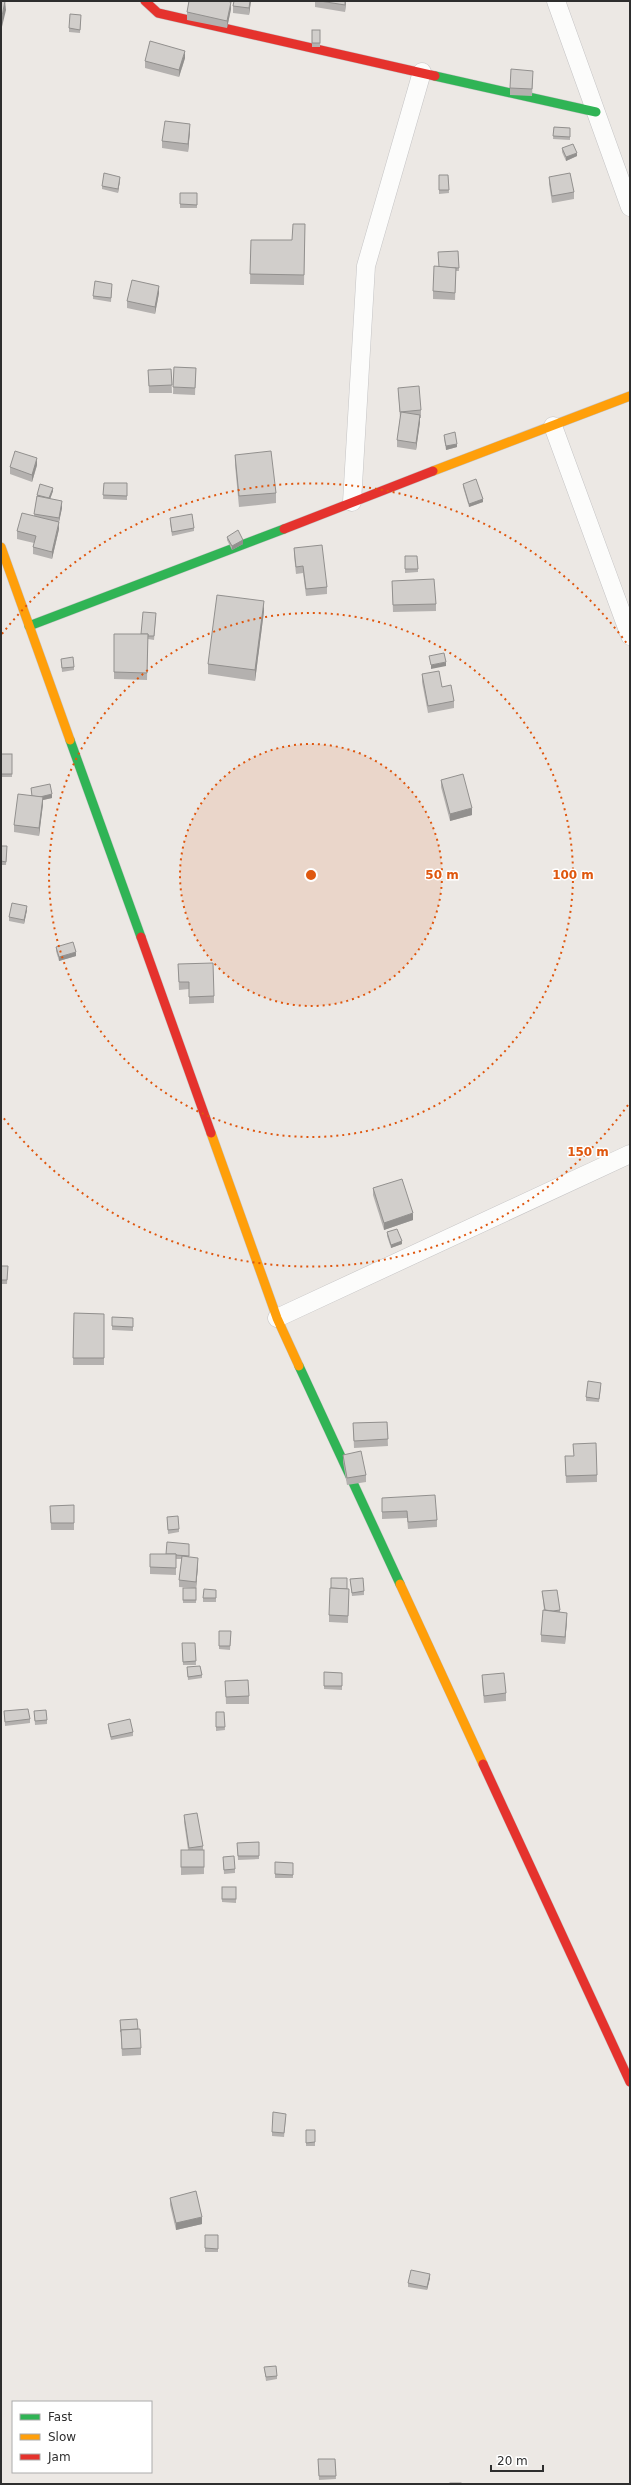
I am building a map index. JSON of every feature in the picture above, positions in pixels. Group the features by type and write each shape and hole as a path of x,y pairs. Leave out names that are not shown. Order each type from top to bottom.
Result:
{"street":[{"path":"145,1 158,12 596,112"},
{"path":"556,1 630,207"},
{"path":"352,502 366,266 422,72"},
{"path":"29,626 630,396"},
{"path":"553,426 630,636"},
{"path":"1,548 277,1318 630,2082"},
{"path":"277,1318 630,1154"}],"building":[{"path":"1,1 5,1 1,21"},
{"path":"189,1 231,2 227,21 187,12"},
{"path":"234,1 250,1 249,8 233,6"},
{"path":"320,1 345,1 345,5"},
{"path":"70,14 81,15 80,30 69,28"},
{"path":"312,30 320,30 320,43 312,43"},
{"path":"150,41 185,51 179,70 145,61"},
{"path":"511,69 533,71 532,89 510,88"},
{"path":"165,121 190,124 188,144 162,141"},
{"path":"554,127 570,128 570,137 553,136"},
{"path":"573,144 577,153 566,157 562,148"},
{"path":"104,173 120,177 118,189 102,186"},
{"path":"570,173 574,192 552,196 549,177"},
{"path":"439,175 448,175 449,190 439,190"},
{"path":"180,193 197,193 197,205 180,204"},
{"path":"293,224 305,224 304,275 250,274 251,240 292,240"},
{"path":"458,251 459,268 439,267 438,252"},
{"path":"434,266 456,268 455,293 433,291"},
{"path":"132,280 159,286 155,307 127,301"},
{"path":"95,281 112,284 111,298 93,296"},
{"path":"174,367 196,368 195,388 173,387"},
{"path":"171,369 172,385 149,386 148,370"},
{"path":"419,386 421,410 400,412 398,388"},
{"path":"401,412 420,415 416,443 397,440"},
{"path":"455,432 457,444 446,446 444,435"},
{"path":"15,451 37,458 32,475 10,467"},
{"path":"271,451 276,493 239,496 235,455"},
{"path":"476,479 483,499 469,504 463,484"},
{"path":"104,483 127,483 127,496 103,495"},
{"path":"40,484 53,488 49,498 37,495"},
{"path":"37,496 62,501 59,518 34,514"},
{"path":"22,513 59,522 52,552 33,547 36,536 17,531"},
{"path":"192,514 194,528 172,532 170,518"},
{"path":"238,530 243,540 232,546 227,537"},
{"path":"322,545 327,587 306,589 303,566 296,567 294,548"},
{"path":"405,556 417,556 418,569 405,569"},
{"path":"434,579 436,604 393,605 392,581"},
{"path":"217,595 264,601 255,670 208,664"},
{"path":"143,612 156,613 154,636 141,634"},
{"path":"114,634 148,634 147,673 114,672"},
{"path":"444,653 446,662 431,665 429,656"},
{"path":"73,657 74,667 62,668 61,659"},
{"path":"439,671 442,687 451,685 454,701 428,706 422,674"},
{"path":"1,754 12,754 12,774 1,774"},
{"path":"463,774 472,808 450,814 441,780"},
{"path":"50,784 52,794 40,797 32,796 31,788"},
{"path":"18,794 43,797 39,828 14,825"},
{"path":"1,846 7,846 6,862 1,861"},
{"path":"12,903 27,906 24,920 9,917"},
{"path":"73,942 76,952 59,957 56,947"},
{"path":"213,963 214,996 189,997 189,982 179,982 178,964"},
{"path":"402,1179 413,1213 384,1223 373,1188"},
{"path":"397,1229 402,1241 391,1245 387,1232"},
{"path":"1,1266 8,1266 7,1280 1,1280"},
{"path":"74,1313 104,1314 104,1358 73,1358"},
{"path":"112,1317 133,1318 133,1327 112,1326"},
{"path":"588,1381 601,1383 599,1399 586,1397"},
{"path":"387,1422 388,1439 354,1441 353,1423"},
{"path":"596,1443 597,1475 566,1476 565,1456 574,1456 573,1444"},
{"path":"361,1451 366,1475 347,1478 343,1455"},
{"path":"435,1495 437,1520 408,1522 407,1511 382,1512 382,1498"},
{"path":"74,1505 74,1523 51,1523 50,1506"},
{"path":"178,1516 179,1529 168,1530 167,1517"},
{"path":"167,1542 189,1544 189,1556 166,1554"},
{"path":"150,1554 176,1554 176,1568 150,1567"},
{"path":"182,1556 198,1558 196,1582 179,1580"},
{"path":"331,1578 347,1578 347,1589 331,1588"},
{"path":"363,1578 364,1591 352,1593 350,1579"},
{"path":"183,1588 196,1588 196,1600 183,1600"},
{"path":"330,1588 349,1589 348,1616 329,1615"},
{"path":"204,1589 216,1590 216,1598 203,1598"},
{"path":"557,1590 560,1610 545,1610 542,1591"},
{"path":"543,1610 567,1613 565,1637 541,1635"},
{"path":"219,1631 231,1631 230,1646 219,1646"},
{"path":"182,1643 195,1643 196,1661 183,1662"},
{"path":"200,1666 202,1675 188,1677 187,1667"},
{"path":"324,1672 342,1673 342,1686 324,1686"},
{"path":"504,1673 506,1693 484,1696 482,1675"},
{"path":"248,1680 249,1696 226,1697 225,1681"},
{"path":"28,1709 30,1719 5,1722 4,1711"},
{"path":"46,1710 47,1720 35,1721 34,1711"},
{"path":"216,1712 224,1712 225,1727 216,1727"},
{"path":"130,1719 133,1732 111,1737 108,1724"},
{"path":"197,1813 203,1846 189,1848 184,1815"},
{"path":"259,1842 259,1856 238,1856 237,1843"},
{"path":"181,1850 204,1850 204,1867 181,1867"},
{"path":"234,1856 235,1869 224,1870 223,1857"},
{"path":"275,1862 293,1863 293,1875 275,1874"},
{"path":"222,1887 236,1887 236,1899 222,1899"},
{"path":"137,2019 138,2029 121,2030 121,2032 120,2020"},
{"path":"140,2029 141,2048 122,2049 121,2030"},
{"path":"273,2112 286,2114 284,2133 272,2132"},
{"path":"306,2130 315,2130 315,2142 306,2143"},
{"path":"196,2191 202,2217 176,2223 170,2198"},
{"path":"205,2235 218,2235 218,2249 205,2248"},
{"path":"411,2270 430,2274 427,2287 408,2283"},
{"path":"276,2366 277,2376 266,2377 264,2367"},
{"path":"318,2459 335,2459 336,2476 319,2476"},
{"path":"461,2483 461,2484 450,2484"}],"traffic: fast":[{"path":"435,76 596,112"},
{"path":"29,626 284,529"},
{"path":"70,740 141,937"},
{"path":"299,1366 400,1584"}],"traffic: slow":[{"path":"433,471 630,396"},
{"path":"1,547 70,740"},
{"path":"211,1133 277,1318 299,1366"},
{"path":"400,1584 483,1764"}],"traffic: jam":[{"path":"145,1 158,13 435,76"},
{"path":"284,529 433,471"},
{"path":"141,937 211,1133"},
{"path":"483,1764 630,2082"}]}
